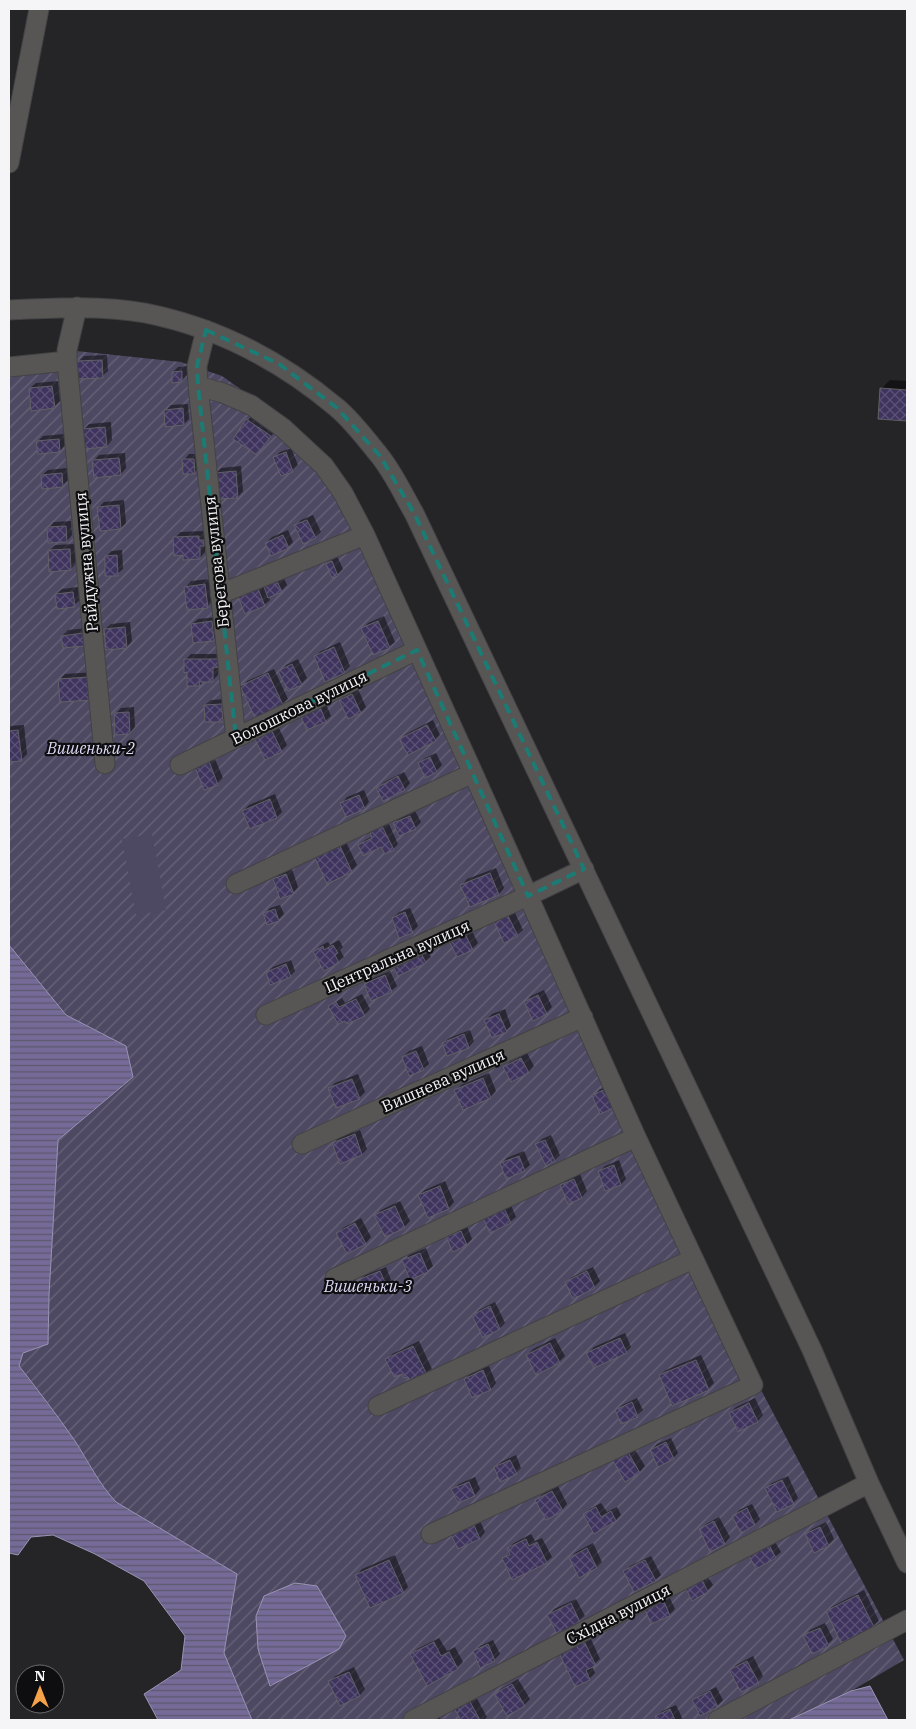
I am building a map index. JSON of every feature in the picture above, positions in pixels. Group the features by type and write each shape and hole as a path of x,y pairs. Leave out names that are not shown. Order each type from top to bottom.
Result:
{"street":[{"path":"9,163 38,9"},
{"path":"9,310 77,308 144,313 226,337 279,364 337,408 380,456 414,513 584,869 812,1350 869,1483 907,1562"},
{"name":"Райдужна вулиця","path":"77,308 66,350 105,764"},
{"name":"Берегова вулиця","path":"206,330 197,366 198,386 236,738"},
{"path":"9,367 67,361"},
{"path":"198,386 223,393 251,405 283,428 324,466 343,493 473,773 636,1137 752,1385 431,1534"},
{"path":"220,594 364,535"},
{"name":"Волошкова вулиця","path":"180,765 417,650"},
{"path":"236,884 473,773"},
{"name":"Центральна вулиця","path":"266,1015 584,869"},
{"name":"Вишнева вулиця","path":"302,1144 583,1017"},
{"path":"335,1278 636,1137"},
{"path":"378,1406 693,1258"},
{"name":"Східна вулиця","path":"413,1720 869,1483"},
{"path":"718,1720 907,1620"}],"highlighted area":[{"path":"206,330 279,364 337,408 380,456 414,513 584,869 528,896 417,650 236,738 198,386 197,366"}],"green space":[{"name":"Вишеньки-3","path":"67,350 181,362 222,376 283,419 329,463 760,1388 904,1660 851,1691 789,1720 252,1720 224,1653 237,1574 116,1502 63,1424 19,1366 23,1353 48,1343 58,1140 133,1077 126,1046 66,1015 9,945 9,360 33,358"},
{"path":"152,834 166,910 136,915 122,839"}],"shaded area":[{"path":"9,945 66,1015 126,1046 133,1077 58,1140 48,1344 23,1353 19,1366 68,1431 99,1480 116,1502 237,1574 224,1653 252,1720 158,1720 144,1694 181,1670 185,1636 144,1581 95,1554 53,1535 31,1537 18,1555 9,1553"},
{"path":"295,1583 317,1586 346,1636 339,1649 270,1686 258,1649 256,1616 264,1596"},
{"path":"870,1686 888,1720 789,1720 851,1691"}],"building":[{"path":"102,360 103,378 78,379 77,361"},
{"path":"182,371 182,382 172,383 172,372"},
{"path":"52,386 55,408 31,411 29,388"},
{"path":"880,388 907,390 907,421 878,419"},
{"path":"183,408 184,425 165,427 164,410"},
{"path":"246,419 271,436 257,455 233,439"},
{"path":"105,427 107,447 83,449 82,429"},
{"path":"59,439 60,452 38,454 36,441"},
{"path":"286,452 293,472 281,476 273,457"},
{"path":"119,458 121,475 94,478 92,460"},
{"path":"182,459 194,459 195,474 183,474"},
{"path":"236,471 238,498 217,499 215,473"},
{"path":"62,473 63,487 42,489 41,475"},
{"path":"119,505 121,529 100,531 97,507"},
{"path":"307,520 316,538 303,544 294,525"},
{"path":"66,526 67,542 48,543 47,527"},
{"path":"283,535 289,548 271,556 265,543"},
{"path":"199,536 199,540 204,540 204,546 200,546 200,559 183,560 183,555 174,556 173,537"},
{"path":"70,549 71,570 49,572 48,550"},
{"path":"117,555 118,576 105,576 105,556"},
{"path":"332,561 338,576 332,578 326,564"},
{"path":"276,579 282,592 268,598 263,584"},
{"path":"205,584 208,608 187,610 184,587"},
{"path":"258,589 265,606 245,614 238,597"},
{"path":"73,592 75,607 57,609 55,594"},
{"path":"212,621 214,641 193,643 191,624"},
{"path":"378,621 390,648 373,655 361,628"},
{"path":"125,627 127,648 106,650 104,629"},
{"path":"83,633 84,646 63,648 61,636"},
{"path":"334,647 345,673 325,682 314,656"},
{"path":"184,659 219,659 219,667 213,668 213,682 199,682 200,686 187,686 187,672 184,673"},
{"path":"292,664 302,685 288,691 278,671"},
{"path":"268,673 283,705 255,718 240,686"},
{"path":"89,677 91,700 60,702 58,679"},
{"path":"352,694 361,713 348,719 339,700"},
{"path":"222,704 223,722 205,722 204,705"},
{"path":"320,707 326,722 307,730 300,715"},
{"path":"129,712 130,734 115,735 114,713"},
{"path":"427,725 436,741 408,755 399,739"},
{"path":"271,729 282,752 265,760 254,737"},
{"path":"18,730 22,761 9,762 9,731"},
{"path":"207,756 218,785 204,790 193,762"},
{"path":"430,757 437,772 425,778 418,763"},
{"path":"398,776 405,790 383,801 376,788"},
{"path":"359,795 365,809 346,817 340,803"},
{"path":"270,799 277,818 250,829 242,811"},
{"path":"410,816 416,829 399,836 393,823"},
{"path":"382,826 394,850 385,854 381,847 363,856 358,845 372,838 370,832"},
{"path":"340,846 352,872 327,884 315,858"},
{"path":"490,873 499,895 470,907 460,885"},
{"path":"286,874 294,894 280,899 273,879"},
{"path":"275,909 279,921 267,925 263,913"},
{"path":"405,912 413,933 399,938 392,918"},
{"path":"508,916 518,936 504,943 494,922"},
{"path":"464,932 473,950 457,957 448,939"},
{"path":"333,945 338,953 335,955 339,963 324,971 313,952 323,946 324,950"},
{"path":"421,953 426,963 398,976 393,966"},
{"path":"286,964 291,977 270,985 266,972"},
{"path":"385,975 392,992 371,1001 364,984"},
{"path":"538,995 547,1014 533,1021 524,1002"},
{"path":"356,999 365,1016 347,1024 345,1021 338,1024 328,1006 336,1002 339,1007"},
{"path":"499,1014 507,1032 492,1038 484,1020"},
{"path":"464,1034 469,1048 447,1056 442,1043"},
{"path":"416,1051 424,1070 409,1076 402,1057"},
{"path":"521,1058 529,1073 511,1082 503,1067"},
{"path":"483,1078 491,1098 463,1110 454,1090"},
{"path":"352,1079 360,1099 336,1108 328,1088"},
{"path":"606,1089 614,1108 600,1114 592,1095"},
{"path":"355,1134 362,1155 340,1164 332,1143"},
{"path":"545,1140 555,1161 546,1166 535,1144"},
{"path":"519,1156 525,1171 506,1179 500,1163"},
{"path":"614,1165 621,1185 605,1191 598,1171"},
{"path":"574,1179 582,1198 568,1204 560,1185"},
{"path":"440,1186 449,1209 428,1218 418,1195"},
{"path":"395,1206 405,1228 385,1237 374,1215"},
{"path":"504,1208 511,1223 490,1233 483,1218"},
{"path":"355,1223 366,1244 347,1254 336,1233"},
{"path":"461,1231 467,1245 453,1252 446,1237"},
{"path":"420,1253 428,1272 410,1280 402,1260"},
{"path":"380,1271 387,1287 364,1296 358,1280"},
{"path":"587,1271 595,1288 573,1299 565,1282"},
{"path":"490,1306 500,1329 483,1338 472,1315"},
{"path":"620,1338 627,1353 594,1368 586,1353"},
{"path":"550,1343 560,1363 536,1375 526,1355"},
{"path":"413,1346 427,1375 411,1383 408,1377 404,1378 402,1374 394,1377 385,1359"},
{"path":"696,1360 709,1390 672,1406 659,1375"},
{"path":"483,1370 491,1390 472,1398 464,1379"},
{"path":"632,1402 638,1417 621,1424 615,1410"},
{"path":"749,1403 758,1422 738,1432 729,1413"},
{"path":"666,1442 674,1459 658,1467 650,1450"},
{"path":"628,1452 640,1473 625,1482 613,1461"},
{"path":"510,1460 517,1474 500,1482 494,1467"},
{"path":"782,1480 794,1504 777,1512 765,1488"},
{"path":"469,1482 475,1496 458,1503 451,1489"},
{"path":"552,1491 563,1511 546,1520 535,1500"},
{"path":"596,1507 601,1517 611,1511 616,1521 594,1534 583,1514"},
{"path":"747,1508 755,1525 741,1533 732,1516"},
{"path":"714,1521 725,1544 710,1552 699,1529"},
{"path":"474,1525 480,1539 458,1549 451,1535"},
{"path":"820,1527 829,1546 814,1553 805,1534"},
{"path":"526,1539 529,1546 537,1542 547,1563 512,1580 502,1558 510,1555 507,1548"},
{"path":"767,1541 776,1558 756,1569 747,1552"},
{"path":"587,1548 597,1568 579,1578 569,1558"},
{"path":"389,1560 404,1593 370,1608 355,1575"},
{"path":"645,1560 656,1581 634,1592 623,1571"},
{"path":"701,1578 708,1592 692,1601 685,1587"},
{"path":"858,1595 874,1627 841,1643 826,1611"},
{"path":"663,1599 670,1616 651,1624 644,1607"},
{"path":"571,1603 580,1622 557,1634 547,1615"},
{"path":"820,1628 829,1646 812,1654 803,1635"},
{"path":"584,1641 596,1666 586,1670 590,1680 575,1687 559,1653"},
{"path":"434,1642 441,1656 449,1652 458,1669 427,1686 410,1654"},
{"path":"488,1644 495,1661 480,1668 473,1651"},
{"path":"747,1661 759,1683 741,1692 729,1670"},
{"path":"349,1672 360,1696 340,1706 328,1681"},
{"path":"512,1684 525,1706 507,1716 494,1694"},
{"path":"710,1691 718,1707 700,1716 692,1700"},
{"path":"469,1700 480,1720 461,1720 454,1708"},
{"path":"670,1709 675,1720 657,1720 655,1716"}],"park label":[{"name":"Вишеньки-2","path":"91,748"}]}
